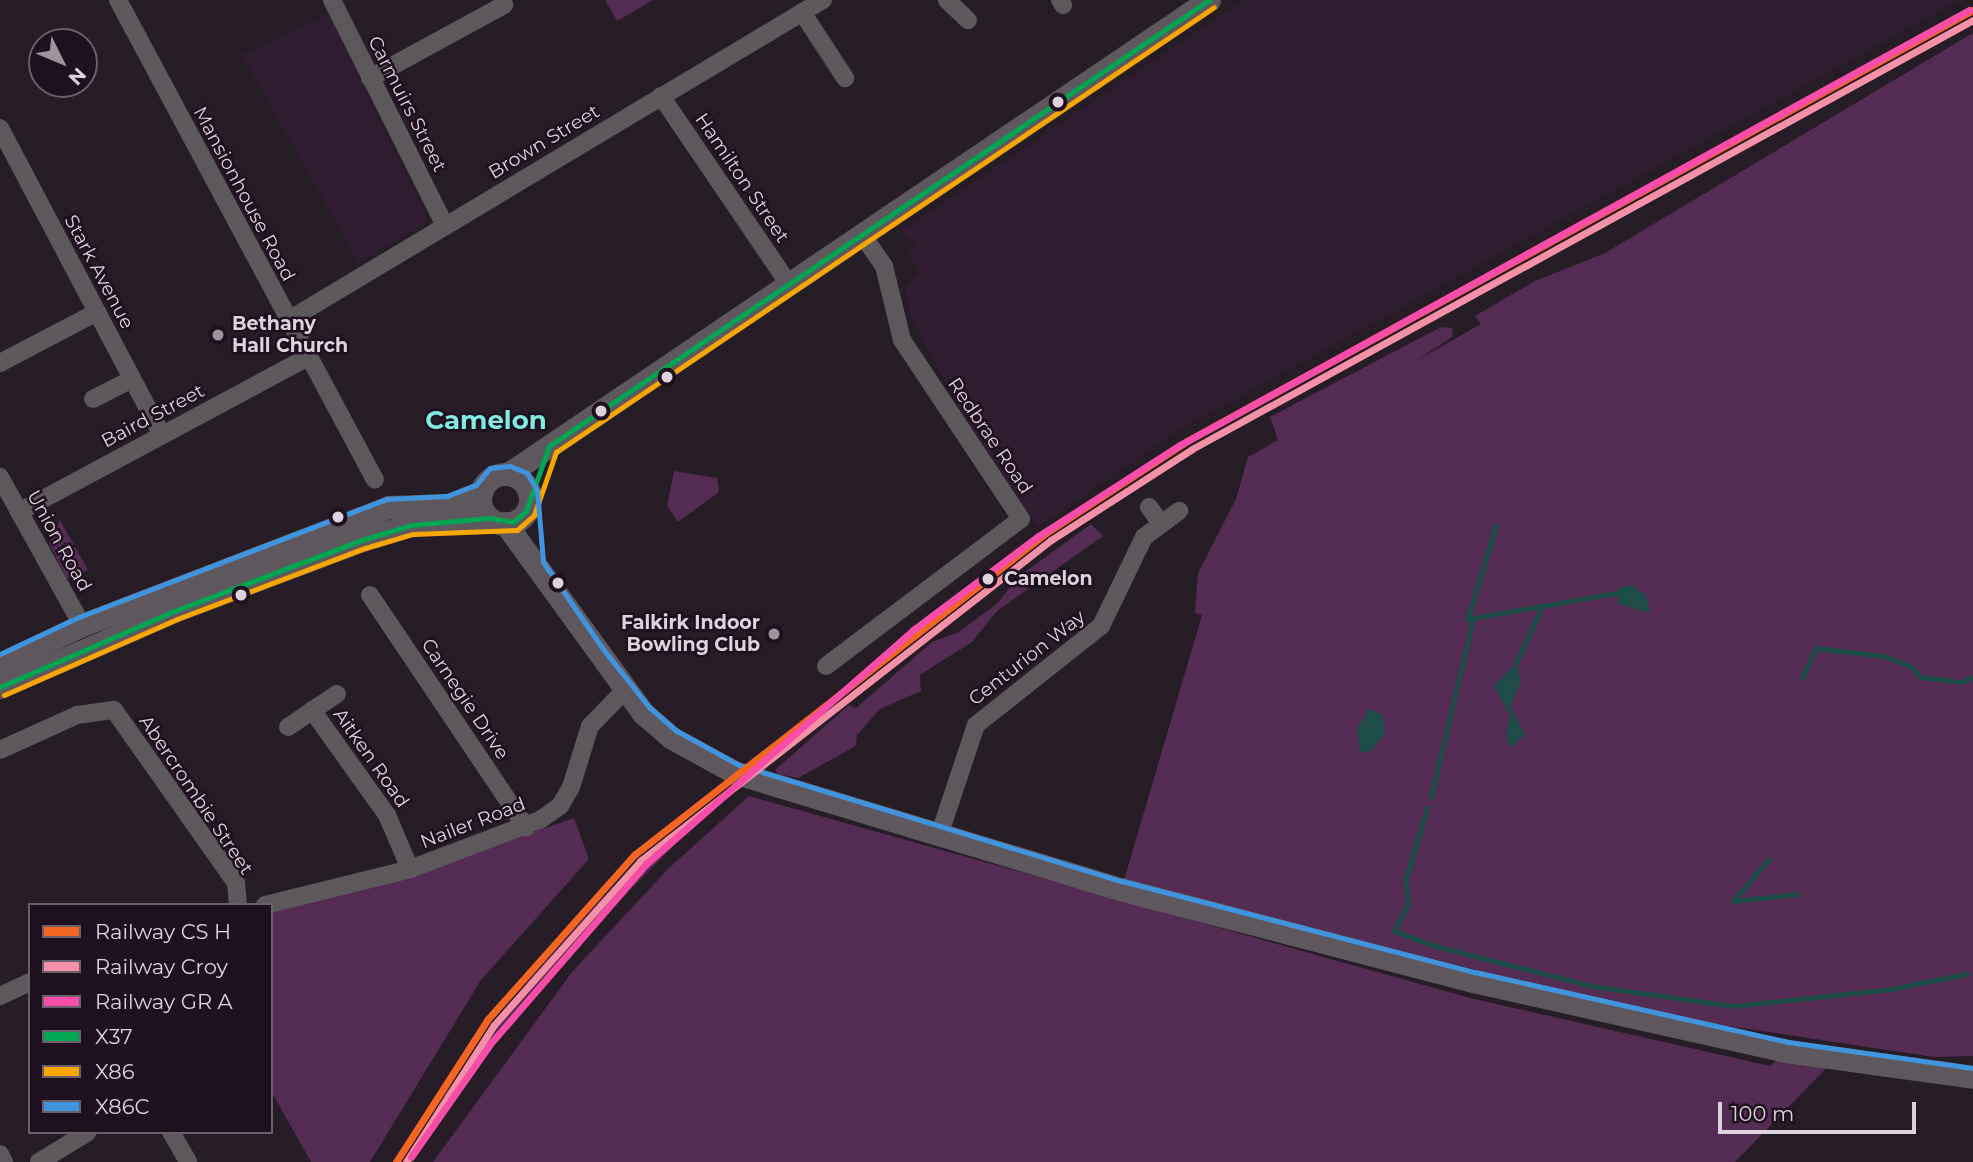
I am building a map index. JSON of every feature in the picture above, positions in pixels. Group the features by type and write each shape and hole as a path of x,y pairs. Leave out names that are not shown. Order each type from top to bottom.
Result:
{"main road":[{"path":"0,664 82,625 388,507 449,505 481,492 488,480 508,474 1209,0"},
{"path":"0,687 125,631 362,540 411,525 497,521 527,502 550,446"},
{"path":"508,474 521,480 527,502 534,565"},
{"path":"481,492 497,521 534,565 625,690 672,738 736,773 939,836 1485,984 1786,1051 1973,1077"},
{"path":"82,625 96,636 125,631"}],"street":[{"name":"Mansionhouse Road","path":"118,0 374,480"},
{"name":"Carmuirs Street","path":"331,0 445,226"},
{"name":"Brown Street","path":"287,321 823,0"},
{"path":"947,0 968,20"},
{"path":"370,78 504,5"},
{"path":"802,12 845,78"},
{"name":"Hamilton Street","path":"661,96 789,284"},
{"name":"Stark Avenue","path":"0,128 162,435"},
{"name":"Redbrae Road","path":"826,666 1021,519 902,340 884,266 862,234"},
{"path":"0,363 97,312"},
{"name":"Baird Street","path":"19,512 308,357"},
{"path":"93,399 132,379"},
{"name":"Union Road","path":"0,477 82,625"},
{"name":"Centurion Way","path":"939,836 976,725 1101,626 1154,515 1179,511"},
{"name":"Carnegie Drive","path":"370,595 526,827"},
{"name":"Nailer Road","path":"273,903 410,869 526,827 560,806 571,787 590,726 625,690"},
{"path":"288,727 337,694"},
{"name":"Abercrombie Street","path":"0,750 77,715 114,710 236,883 238,903"},
{"name":"Aitken Road","path":"312,710 387,815 410,869"},
{"path":"0,996 28,983"},
{"path":"39,1162 85,1134"},
{"path":"173,1134 188,1162"},
{"path":"0,1154 4,1162"}],"shaded area":[{"path":"605,0 653,0 617,21"},
{"path":"1244,0 1960,0 1183,428 1038,527 964,416 910,316 905,287 921,273 907,253 917,246 901,231"},
{"path":"329,13 428,221 359,263 242,55"},
{"path":"1973,33 1973,1056 1934,1057 1708,1023 1586,998 1124,880 1202,615 1195,613 1198,573 1236,499 1248,457 1278,440 1270,417 1441,327 1453,328 1452,337 1416,361 1481,324 1475,316 1535,281 1605,253"},
{"path":"674,471 717,478 719,492 678,522 667,506"},
{"path":"60,520 88,570 67,579 49,543"},
{"path":"1091,524 1103,536 997,611 972,642 920,675 921,691 880,709 857,735 856,746 798,778 778,774 775,770 849,705 856,708 932,642 957,633 998,603 1017,578"},
{"path":"1632,585 1646,596 1650,613 1618,604 1618,588"},
{"path":"1516,663 1521,682 1510,706 1525,734 1511,748 1506,737 1510,716 1494,686"},
{"path":"1369,709 1383,715 1385,733 1371,751 1360,752 1357,728"},
{"path":"749,796 1470,998 1770,1066 1786,1051 1835,1059 1735,1162 433,1162 572,972 668,869"},
{"path":"695,816 693,826 562,959 497,1039 411,1162 405,1162 447,1091 528,981 601,899"},
{"path":"574,818 589,859 481,980 370,1162 311,1162 273,1095 273,910 411,875"}],"waterway":[{"path":"1468,618 1496,526"},
{"path":"1431,797 1472,623 1468,619 1616,593"},
{"path":"1516,663 1541,609"},
{"path":"1802,678 1816,648 1884,656 1910,666 1921,677 1961,682 1973,677"},
{"path":"1428,807 1406,880 1409,903 1394,931 1436,946 1592,986 1733,1006 1892,989 1966,974"},
{"path":"1733,901 1769,859"},
{"path":"1733,901 1798,894"}],"transit line":[{"name":"X37","path":"0,687 174,611 362,540 411,525 489,518 513,522 526,511 549,446 1209,0"},
{"name":"X86","path":"4,695 177,619 365,548 413,534 517,530 534,515 556,452 1214,7"},
{"path":"411,1157 490,1044 646,864 913,630 1037,537 1180,445 1969,10"},
{"path":"396,1162 487,1020 634,855 1046,533 1187,441 1973,10"},
{"name":"X86C","path":"0,654 79,617 386,499 447,496 476,485 490,468 510,466 527,473 537,490 543,562 603,649 649,707 677,731 739,765 1122,881 1475,972 1788,1042 1973,1068"}],"rail line":[{"name":"Croy","path":"406,1162 494,1025 640,861 1051,540 1192,449 1973,20"}],"place":[{"name":"Bethany Hall Church","path":"218,335"},
{"name":"Camelon","path":"988,579"},
{"name":"Falkirk Indoor Bowling Club","path":"774,634"}],"district":[{"name":"Camelon","path":"486,421"}]}
